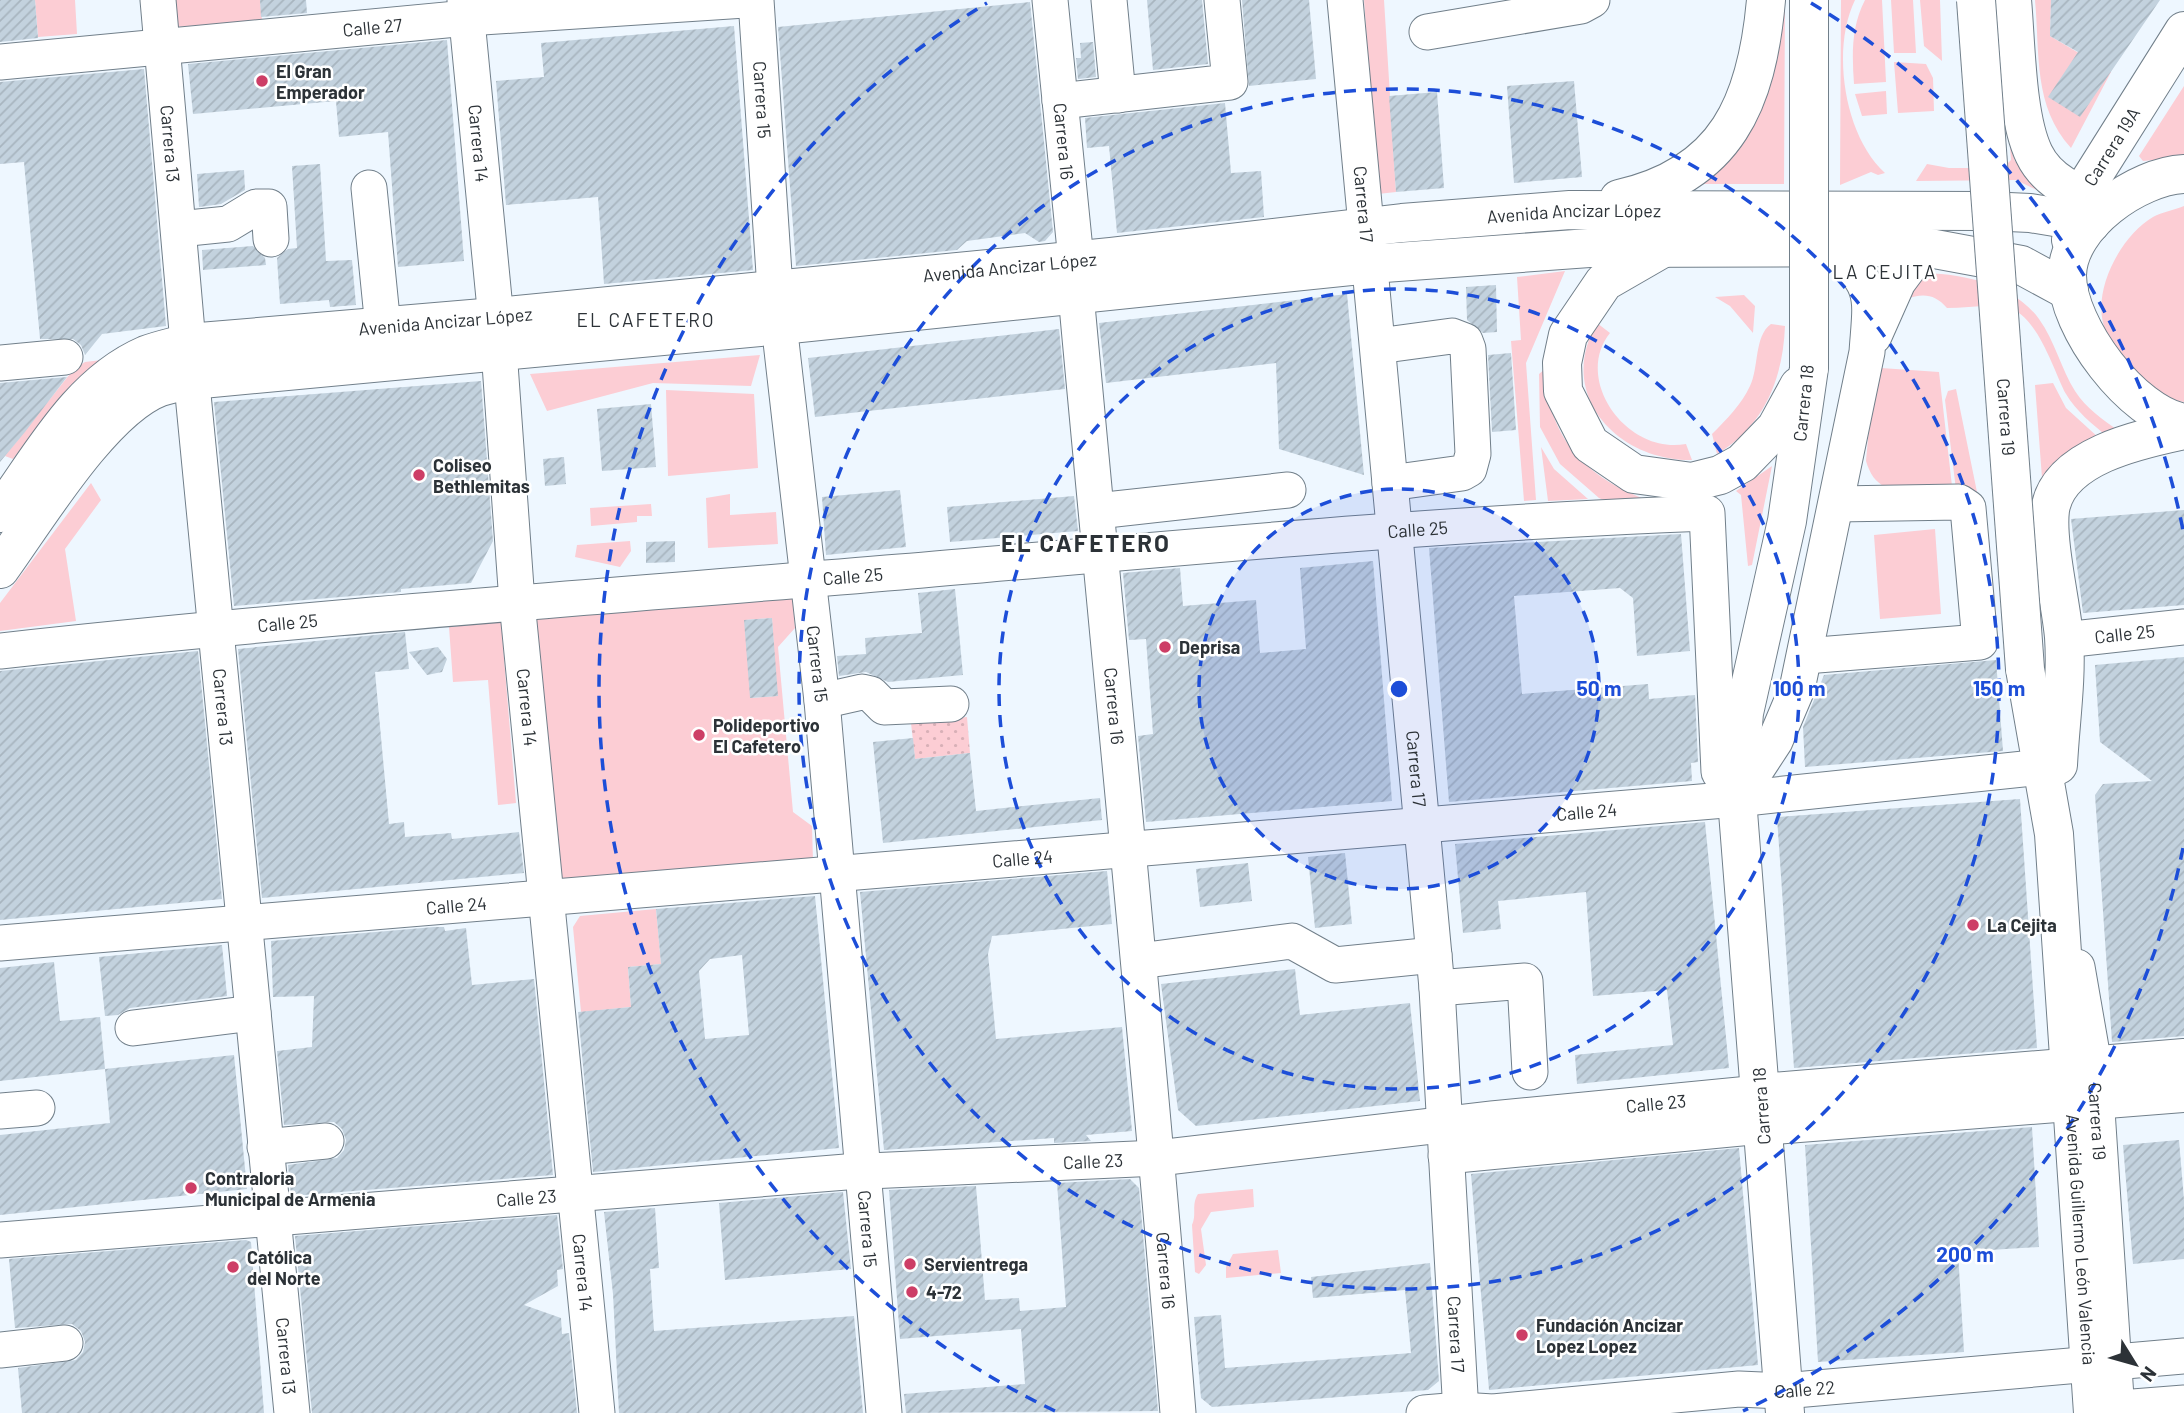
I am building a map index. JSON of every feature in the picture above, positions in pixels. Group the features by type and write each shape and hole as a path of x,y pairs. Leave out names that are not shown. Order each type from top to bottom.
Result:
{"main road":[{"path":"1570,210 1638,195 1684,177 1700,164 1725,137 1745,105 1763,33 1766,0"},
{"name":"Carrera 18","path":"1784,1402 1737,799 1744,713 1787,521 1809,368 1809,0"},
{"name":"Carrera 19","path":"1976,0 2025,669 2054,834 2083,1083"},
{"path":"2012,0 2025,125 2034,156 2056,181 2090,211 2143,183 2184,174"},
{"name":"Carrera 19A","path":"2068,281 2090,211 2184,32"},
{"name":"Avenida Ancizar López","path":"0,513 76,407 112,376 146,355 190,361 1076,277 1368,246 1570,210 2030,213 2090,211"},
{"name":"Avenida Ancizar López","path":"1368,246 1542,250 1924,247 2021,265 2068,281"},
{"path":"1665,247 1604,282 1568,335 1562,363 1563,391 1590,444 1634,474 1692,482 1720,475 1742,463 1776,428 1809,368"},
{"path":"2068,281 2092,343 2124,389 2160,415 2184,423"},
{"name":"Avenida Ancizar López","path":"0,569 102,431 190,361 383,327 497,334"},
{"path":"2054,834 2064,640 2050,509 2062,482 2082,466 2125,443 2184,430"},
{"name":"Calle 23","path":"1761,1109 2083,1083 2184,1058"},
{"name":"Calle 23","path":"2083,1083 2184,1093"},
{"name":"Avenida Guillermo León Valencia","path":"2083,1083 2101,1364 2093,1413"}],"street":[{"name":"Carrera 13","path":"158,0 215,628 292,1413"},
{"name":"Calle 27","path":"0,62 163,46 466,9 745,0"},
{"name":"Carrera 15","path":"756,0 778,307 822,701 884,1413"},
{"name":"Carrera 16","path":"1050,0 1097,510 1098,555 1158,1158 1178,1413"},
{"path":"1108,0 1118,94"},
{"path":"1060,101 1230,82 1222,0"},
{"name":"Carrera 17","path":"1345,0 1435,971 1460,1411"},
{"path":"1427,32 1583,2"},
{"name":"Carrera 14","path":"466,9 497,334 517,602 597,1413"},
{"path":"369,188 383,327"},
{"path":"179,229 218,235 228,224 256,206 269,207 271,239"},
{"path":"1737,799 1775,741 1797,689 1867,352 1870,299 1866,283 1856,268 1832,247"},
{"path":"1867,352 1898,282 1924,247"},
{"path":"1378,346 1452,336 1465,341 1468,349 1473,454 1469,469 1462,473 1391,483"},
{"path":"0,363 65,357"},
{"path":"1097,510 1288,490"},
{"path":"1805,656 1980,642 1968,508 1959,502 1837,503"},
{"name":"Calle 25","path":"0,651 215,628 1098,555 1395,532 1707,513"},
{"name":"Carrera 18","path":"1707,513 1719,772 1737,799"},
{"name":"Calle 25","path":"2064,640 2184,626"},
{"path":"822,701 862,692 871,694 884,707 951,704"},
{"name":"Calle 24","path":"0,943 1737,799 2043,767"},
{"path":"1139,961 1292,941 1335,965 1435,971 1525,981 1530,1072"},
{"path":"133,1028 253,1013"},
{"path":"0,1111 37,1108"},
{"name":"Calle 23","path":"0,1240 864,1171 1158,1158 1446,1140 1761,1109"},
{"path":"265,1147 326,1141"},
{"path":"0,1350 65,1343"},
{"name":"Calle 22","path":"1424,1413 1493,1412 1739,1389 1784,1402 2184,1356"},
{"path":"2101,1364 2117,1413"},
{"path":"2133,1413 2133,1407 2184,1403"}],"shaded area":[{"path":"35,0 75,0 77,34 38,37"},
{"path":"175,0 260,0 262,20 177,27"},
{"path":"1364,0 1384,0 1396,192 1378,194"},
{"path":"1779,0 1785,0 1784,184 1695,184 1709,179 1724,163"},
{"path":"1841,0 1855,0 1844,42 1843,67 1851,115 1871,157 1885,173 1878,175 1871,172 1840,185"},
{"path":"1865,0 1882,0 1886,82 1854,84 1855,31"},
{"path":"1891,0 1913,0 1916,53 1894,53"},
{"path":"1920,0 1940,0 1942,61 1924,46"},
{"path":"2035,0 2051,0 2050,36 2111,72 2071,148 2050,115 2044,97"},
{"path":"1894,62 1926,64 1933,78 1934,111 1898,113"},
{"path":"2184,86 2184,157 2143,161 2139,156"},
{"path":"1886,91 1887,114 1862,116 1855,94"},
{"path":"2010,147 2015,161 2041,192 2016,180 1916,181 1927,164 1949,168 2003,168 2011,160"},
{"path":"2184,206 2184,402 2157,393 2137,376 2107,334 2102,319 2102,302 2110,268 2129,238 2153,217"},
{"path":"1565,271 1526,363 1536,500 1524,501 1511,341 1521,340 1517,277"},
{"path":"1918,273 1951,275 1984,282 2015,297 2028,307 2045,328 2079,397 2119,431 2107,436 2075,406 2066,394 2036,331 2017,312 1999,306 1947,308 1928,296 1906,299"},
{"path":"1744,295 1755,306 1753,333 1730,306 1715,297"},
{"path":"1597,323 1610,333 1600,351 1598,371 1602,391 1612,410 1626,426 1644,438 1664,444 1686,444 1692,460 1665,457 1640,449 1618,436 1601,419 1589,398 1584,375 1586,350"},
{"path":"1771,324 1785,326 1780,364 1768,399 1747,430 1717,454 1712,434 1733,412 1746,393 1753,379 1759,344"},
{"path":"1882,350 1881,368 1939,372 1952,486 1887,488 1871,474 1866,461 1875,361"},
{"path":"760,355 751,386 653,383 547,411 530,374"},
{"path":"102,360 55,405 13,459 5,456 73,370 85,362"},
{"path":"1545,369 1554,416 1575,453 1607,481 1650,501 1611,503 1599,498 1560,464 1540,427 1539,374"},
{"path":"2053,383 2066,408 2099,438 2083,442 2042,478 2035,385"},
{"path":"1956,389 1977,492 1957,498 1945,400 1948,391"},
{"path":"666,390 754,394 758,468 668,476"},
{"path":"1541,447 1554,469 1588,499 1548,501"},
{"path":"1772,466 1752,565 1748,566 1741,495 1736,491"},
{"path":"91,483 101,500 65,549 76,621 0,631 0,603"},
{"path":"730,494 730,515 776,512 778,544 708,548 706,498"},
{"path":"651,504 652,516 637,516 637,522 591,526 590,508"},
{"path":"1935,529 1941,614 1880,619 1874,535"},
{"path":"630,541 631,551 620,567 575,557 577,545"},
{"path":"792,593 795,628 778,647 793,812 812,826 813,861 555,883 534,615","holes":["772,618 777,696 751,698 745,620"]},
{"path":"501,622 516,803 498,805 488,680 453,682 449,627"},
{"path":"967,717 970,753 915,759 911,723"},
{"path":"656,909 661,964 628,967 631,1007 581,1012 573,927 580,916"},
{"path":"1253,1189 1254,1207 1211,1212 1201,1229 1206,1265 1199,1274 1195,1272 1192,1225 1198,1194"},
{"path":"1278,1250 1281,1273 1226,1278 1226,1267 1233,1254"}],"building":[{"path":"0,0 35,0 38,38 0,42"},
{"path":"260,0 306,0 307,13 261,17"},
{"path":"1147,0 1202,0 1208,64 1153,70"},
{"path":"1242,0 1309,0 1316,79 1249,86"},
{"path":"2051,0 2160,0 2080,117 2048,97 2078,52 2050,36"},
{"path":"1030,2 1053,232 1045,241 1039,242 1025,233 967,241 957,250 796,266 778,27"},
{"path":"734,26 753,270 604,284 598,197 506,205 496,81 544,77 541,43"},
{"path":"447,40 464,261 398,267 388,132 339,137 336,101 193,114 188,64"},
{"path":"1093,42 1096,77 1078,79 1076,58 1081,58 1080,43"},
{"path":"144,69 166,326 102,334 85,355 81,345 73,339 40,339 24,162 0,164 0,82"},
{"path":"1574,81 1582,177 1514,183 1507,86"},
{"path":"1437,92 1444,188 1396,192 1389,96"},
{"path":"1225,103 1231,173 1261,171 1264,217 1117,233 1109,146 1087,148 1085,118"},
{"path":"320,164 326,261 352,260 356,305 330,307 329,300 280,304 277,258 288,249 297,248 292,166"},
{"path":"244,170 245,190 221,204 199,207 197,174"},
{"path":"253,246 265,258 266,265 203,270 202,250"},
{"path":"1496,285 1497,332 1483,333 1467,320 1466,287"},
{"path":"1347,294 1364,475 1279,449 1276,363 1106,383 1099,323"},
{"path":"1059,329 1065,389 815,417 808,358"},
{"path":"1511,353 1516,430 1492,432 1488,355"},
{"path":"67,377 25,432 0,462 0,383"},
{"path":"481,381 493,541 471,583 401,589 401,592 234,606 214,402"},
{"path":"651,404 656,467 602,471 597,409"},
{"path":"564,457 566,484 545,486 543,459"},
{"path":"900,490 906,547 826,555 822,497"},
{"path":"1074,496 1078,531 950,542 947,507"},
{"path":"2184,510 2184,605 2083,613 2071,519"},
{"path":"1681,534 1690,651 1637,656 1633,598 1620,588 1514,596 1522,694 1648,684 1649,699 1695,695 1698,762 1691,763 1692,781 1449,802 1429,548"},
{"path":"675,541 675,562 646,563 646,542"},
{"path":"1373,561 1392,801 1146,822 1138,736 1153,734 1146,639 1129,640 1123,573 1180,568 1183,606 1256,600 1260,653 1306,649 1300,568"},
{"path":"955,589 963,675 888,682 866,672 839,676 837,656 866,654 865,638 922,633 918,593"},
{"path":"772,618 778,696 750,698 744,620"},
{"path":"405,632 409,669 375,672 389,824 404,822 405,837 451,833 452,839 519,832 524,873 262,898 238,649"},
{"path":"438,647 447,659 442,672 427,675 409,652"},
{"path":"198,651 222,899 0,920 0,671"},
{"path":"2184,657 2184,1036 2112,1042 2095,795 2103,784 2152,781 2100,742 2095,665"},
{"path":"1996,660 2003,751 1805,767 1803,727 1824,675"},
{"path":"913,738 915,759 970,753 976,811 1100,798 1102,820 883,843 873,742"},
{"path":"2020,799 2037,1048 1794,1068 1777,817"},
{"path":"1705,822 1729,1068 1577,1084 1575,1055 1673,1045 1667,990 1593,996 1586,892 1498,901 1501,929 1463,933 1455,844"},
{"path":"1345,853 1352,924 1315,928 1308,857"},
{"path":"1248,863 1252,901 1200,907 1196,869"},
{"path":"1107,871 1112,924 992,936 988,954 996,1039 1122,1027 1132,1131 1086,1135 1091,1141 1054,1143 1054,1138 884,1150 860,892"},
{"path":"815,896 839,1148 593,1172 578,1012 631,1007 628,967 661,964 656,909","holes":["742,955 749,1035 705,1039 699,971 710,959"]},
{"path":"444,927 445,931 466,928 472,985 534,979 553,1175 291,1196 288,1165 337,1158 344,1150 346,1140 342,1129 334,1122 284,1125 277,1051 312,1047 314,996 273,997 271,941"},
{"path":"222,945 227,996 130,1008 118,1015 105,1016 99,957"},
{"path":"54,962 60,1021 100,1017 105,1069 0,1081 0,968"},
{"path":"1295,969 1300,1015 1410,1003 1420,1101 1196,1126 1178,1110 1161,984"},
{"path":"234,1055 247,1189 0,1215 0,1135 110,1123 105,1069"},
{"path":"2032,1127 2039,1247 1958,1252 1964,1352 1818,1362 1805,1145"},
{"path":"2179,1140 2184,1200 2184,1259 2133,1264 2123,1145"},
{"path":"1739,1148 1758,1365 1489,1390 1471,1174"},
{"path":"1130,1179 1139,1188 1158,1411 906,1413 904,1394 1025,1384 1021,1329 900,1339 889,1190 976,1186 985,1300 1019,1298 1020,1311 1066,1307 1057,1183"},
{"path":"843,1192 851,1269 725,1280 719,1203"},
{"path":"655,1208 659,1268 650,1269 654,1331 854,1316 863,1413 619,1413 613,1294 604,1212"},
{"path":"557,1215 563,1269 557,1270 558,1286 524,1305 561,1318 562,1334 569,1333 577,1413 312,1413 295,1236"},
{"path":"246,1240 251,1242 264,1413 22,1413 18,1368 76,1360 83,1352 85,1342 81,1331 72,1324 15,1328 9,1259"},
{"path":"1430,1263 1439,1381 1428,1390 1212,1407 1201,1398 1194,1317 1221,1315 1225,1368 1411,1353 1405,1290 1313,1298 1311,1277"}],"place":[{"name":"El Gran Emperador","path":"262,81"},
{"name":"Coliseo Bethlemitas","path":"419,475"},
{"name":"Deprisa","path":"1165,647"},
{"name":"Polideportivo El Cafetero","path":"699,735"},
{"name":"La Cejita","path":"1973,925"},
{"name":"Contraloria Municipal de Armenia","path":"191,1188"},
{"name":"Servientrega","path":"910,1264"},
{"name":"Católica del Norte","path":"233,1267"},
{"name":"4-72","path":"912,1292"},
{"name":"Fundación Ancizar Lopez Lopez","path":"1522,1335"}],"district":[{"name":"LA CEJITA","path":"1885,271"},
{"name":"EL CAFETERO","path":"646,319"},
{"name":"EL CAFETERO","path":"1086,542"}]}
